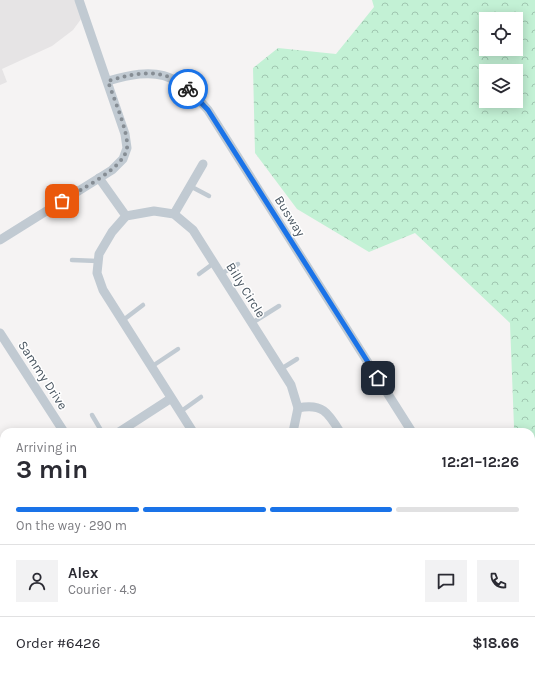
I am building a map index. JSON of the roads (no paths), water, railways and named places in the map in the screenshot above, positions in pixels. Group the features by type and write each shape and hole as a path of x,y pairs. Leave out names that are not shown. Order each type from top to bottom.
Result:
{"street":[{"path":"0,240 112,170 123,159 127,148 125,134 108,81 79,0"},
{"name":"Busway","path":"108,81 132,74 150,72 182,84 194,94 208,110 409,428"},
{"path":"190,428 103,290 96,273 100,254 112,232 126,216 154,211 174,214 203,164"},
{"path":"99,178 126,216"},
{"name":"Billy Circle","path":"174,214 194,230 291,385 298,408 294,428"},
{"name":"Sammy Drive","path":"0,333 4,346 61,428"},
{"path":"125,428 170,398"},
{"path":"298,408 309,406 319,407 330,416 338,428"}],"lane":[{"path":"190,186 209,196"},
{"path":"72,260 98,261"},
{"path":"199,274 214,263"},
{"path":"221,274 238,264"},
{"path":"122,321 143,305"},
{"path":"252,324 279,306"},
{"path":"151,367 178,349"},
{"path":"281,369 297,359"},
{"path":"180,412 201,396"},
{"path":"92,415 100,428"}]}
